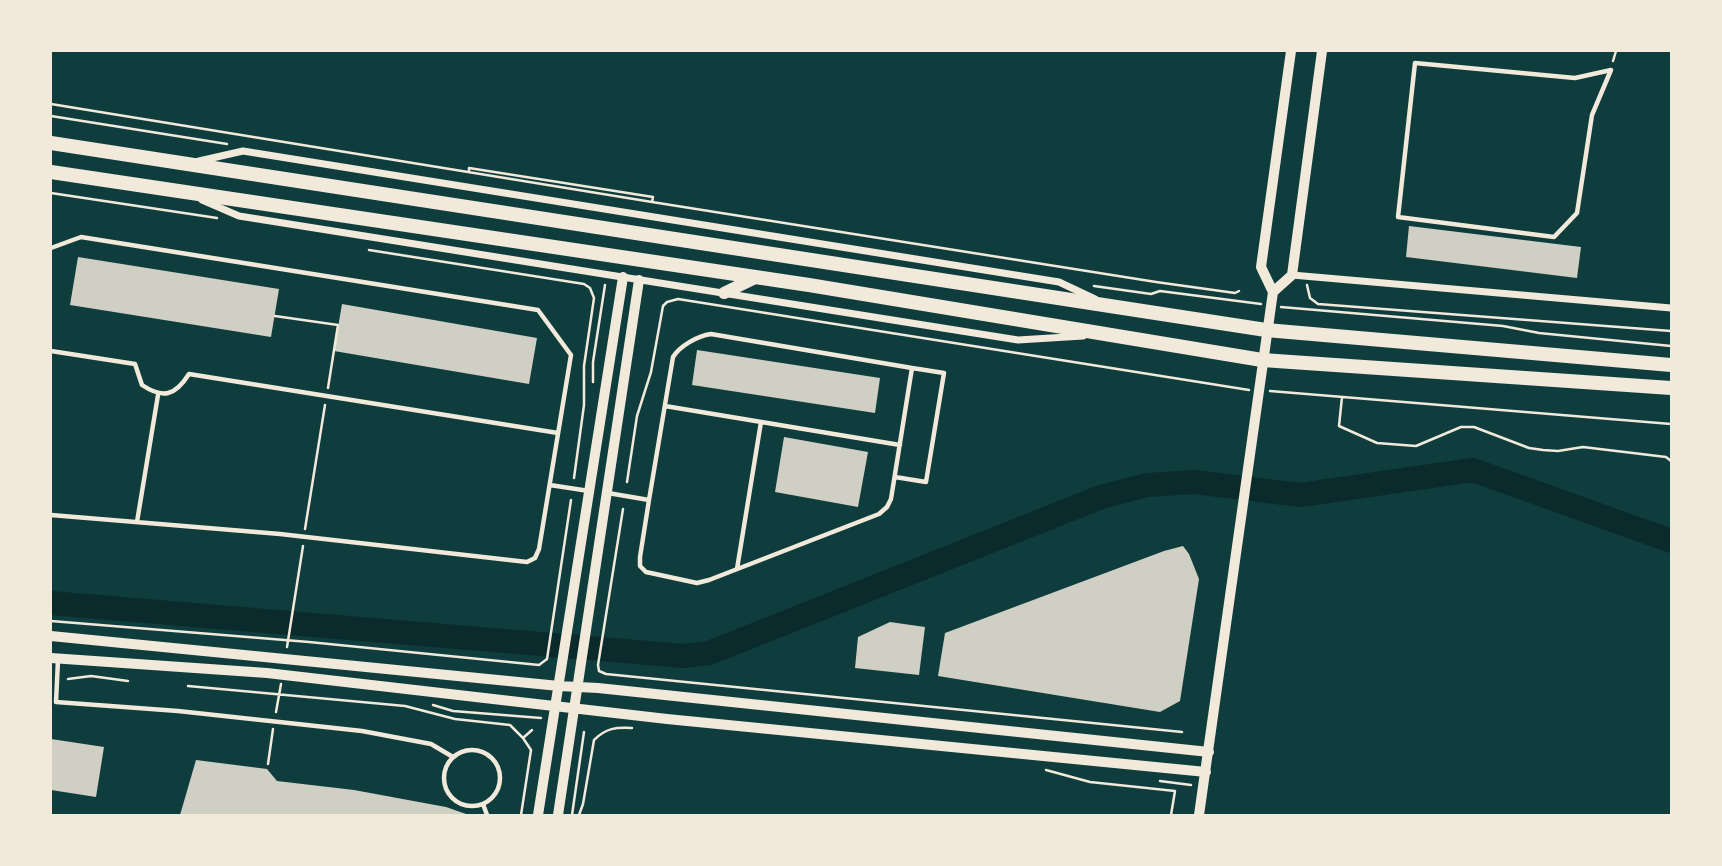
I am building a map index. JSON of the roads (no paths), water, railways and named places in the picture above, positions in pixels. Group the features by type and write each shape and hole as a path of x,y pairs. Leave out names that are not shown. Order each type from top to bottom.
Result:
{"main road":[{"path":"51,143 1266,330 1671,365"},
{"path":"51,172 755,278 1262,360 1671,388"},
{"path":"724,293 755,278"}],"street":[{"path":"1273,292 1261,267 1291,51"},
{"path":"1199,815 1266,330 1273,292 1292,275 1322,51"},
{"path":"188,164 243,151 1059,282 1113,308"},
{"path":"185,193 239,216 1018,340 1110,334"},
{"path":"1292,275 1671,308"},
{"path":"538,815 624,277"},
{"path":"558,815 639,280"},
{"path":"617,316 633,319"},
{"path":"51,636 1209,752"},
{"path":"54,658 267,673 556,706 1206,772"}],"lane":[{"path":"1415,63 1575,78 1611,70 1592,115 1577,213 1554,237 1398,217 1415,63"},
{"path":"51,248 81,237 538,310 571,355 539,550 536,558 527,562 280,534 51,514"},
{"path":"895,477 926,482 944,373 704,335 677,349 673,357 640,565 646,572 697,583 879,514 891,499 912,368"},
{"path":"51,351 135,364 142,385 158,394 172,393 189,374 558,433"},
{"path":"136,522 158,394"},
{"path":"665,406 900,445"},
{"path":"737,569 761,422"},
{"path":"550,485 590,491"},
{"path":"607,493 649,500"},
{"path":"54,658 56,702"},
{"path":"51,706 56,702 206,714 362,731 431,744 453,757"},
{"path":"481,751 496,763 500,781 491,799 483,804 466,806 451,797 446,789 444,772 453,757 461,752 481,751"},
{"path":"483,804 487,815"}],"waterway":[{"path":"51,603 684,656 709,653 1101,497 1147,485 1195,482 1300,495 1473,470 1671,541"}]}
